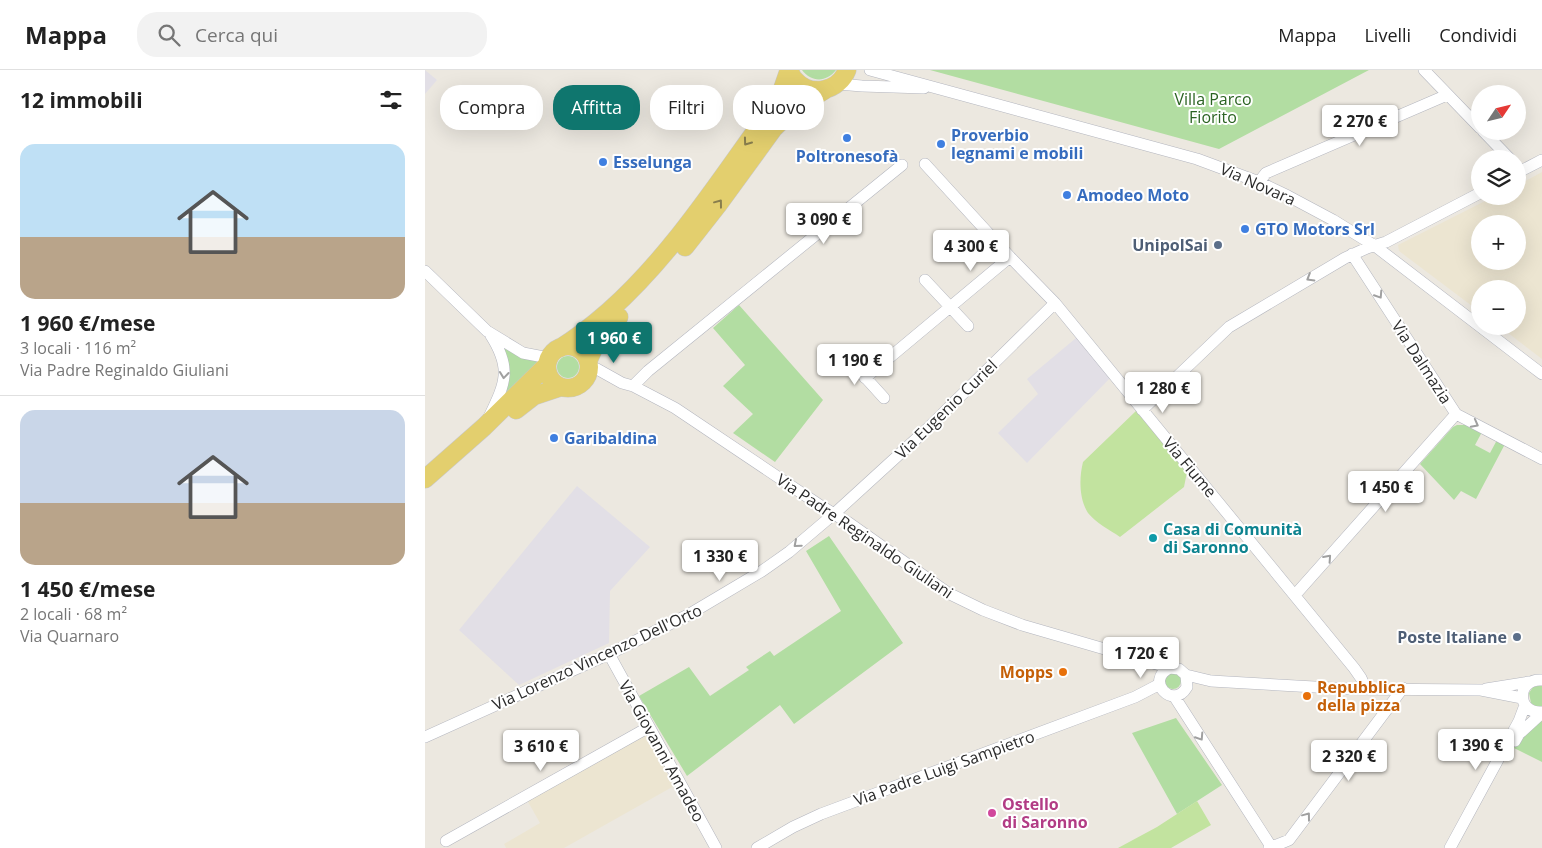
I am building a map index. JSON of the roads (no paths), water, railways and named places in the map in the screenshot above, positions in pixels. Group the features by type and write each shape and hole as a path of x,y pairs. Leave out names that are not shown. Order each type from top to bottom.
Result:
{"main road":[{"path":"789,70 795,80 803,87 814,91 837,81"},
{"path":"431,474 484,427 552,357 587,330 629,293 657,264 772,108 781,93 789,70"},
{"path":"431,474 534,396 561,387 568,388 581,384 585,380 597,341 604,330 639,297 679,254 718,205 774,128 794,109 837,81"},
{"path":"552,357 574,347 580,350 589,364"},
{"path":"552,357 550,379 561,387"}],"street":[{"name":"Via Novara","path":"870,70 1197,159 1259,182 1333,220 1375,246 1542,374"},
{"path":"1424,70 1471,119"},
{"name":"Via Novara","path":"837,81 862,86 931,88"},
{"path":"1259,182 1266,173 1447,95"},
{"path":"1492,140 1501,150"},
{"path":"1526,167 1542,160"},
{"name":"Via Fiume","path":"925,164 1009,258 1055,303 1295,595 1361,678 1366,688"},
{"path":"633,386 648,371 902,165"},
{"path":"1143,410 1223,332 1352,254 1387,242 1471,198"},
{"name":"Via Dalmazia","path":"1352,254 1456,414 1542,459"},
{"path":"865,378 1009,258"},
{"path":"425,271 487,331 502,355 505,373 501,391 484,427"},
{"path":"925,280 968,326"},
{"name":"Via Eugenio Curiel","path":"835,513 927,429 1055,303"},
{"path":"487,331 523,353 552,357"},
{"path":"846,356 884,398"},
{"name":"Via Padre Reginaldo Giuliani","path":"589,364 622,383 633,386 675,408 821,506 835,513 957,598 1022,625 1141,659 1178,695 1185,690 1211,681"},
{"path":"1295,595 1456,414"},
{"name":"Via Lorenzo Vincenzo Dell'Orto","path":"425,737 609,654 688,615 728,593 789,552 835,513"},
{"name":"Via Giovanni Amadeo","path":"609,654 716,848"},
{"name":"Via Padre Reginaldo Giuliani","path":"1166,683 1179,669 1186,675 1211,681 1366,688 1481,690 1524,701 1533,711 1542,713"},
{"path":"1450,848 1519,721 1524,701 1523,692 1535,681 1542,671"},
{"path":"1185,690 1187,683 1186,675"},
{"name":"Via Padre Reginaldo Giuliani","path":"1481,690 1535,681"},
{"path":"1166,683 1271,848 1287,844 1403,688"},
{"name":"Via Padre Luigi Sampietro","path":"757,848 793,827 821,814 1135,697 1166,683"},
{"path":"1457,848 1515,740 1542,713"},
{"path":"446,841 649,727"}],"place":[{"name":"Poltronesofà","path":"847,138"},
{"name":"Proverbio legnami e mobili","path":"941,144"},
{"name":"Esselunga","path":"603,162"},
{"name":"Amodeo Moto","path":"1067,195"},
{"name":"GTO Motors Srl","path":"1245,229"},
{"name":"UnipolSai","path":"1218,245"},
{"name":"Garibaldina","path":"554,438"},
{"name":"Casa di Comunità di Saronno","path":"1153,538"},
{"name":"Poste Italiane","path":"1517,637"},
{"name":"Mopps","path":"1063,672"},
{"name":"Repubblica della pizza","path":"1307,696"},
{"name":"Ostello di Saronno","path":"992,813"}],"park label":[{"name":"Villa Parco Fiorito","path":"1213,108"}]}
